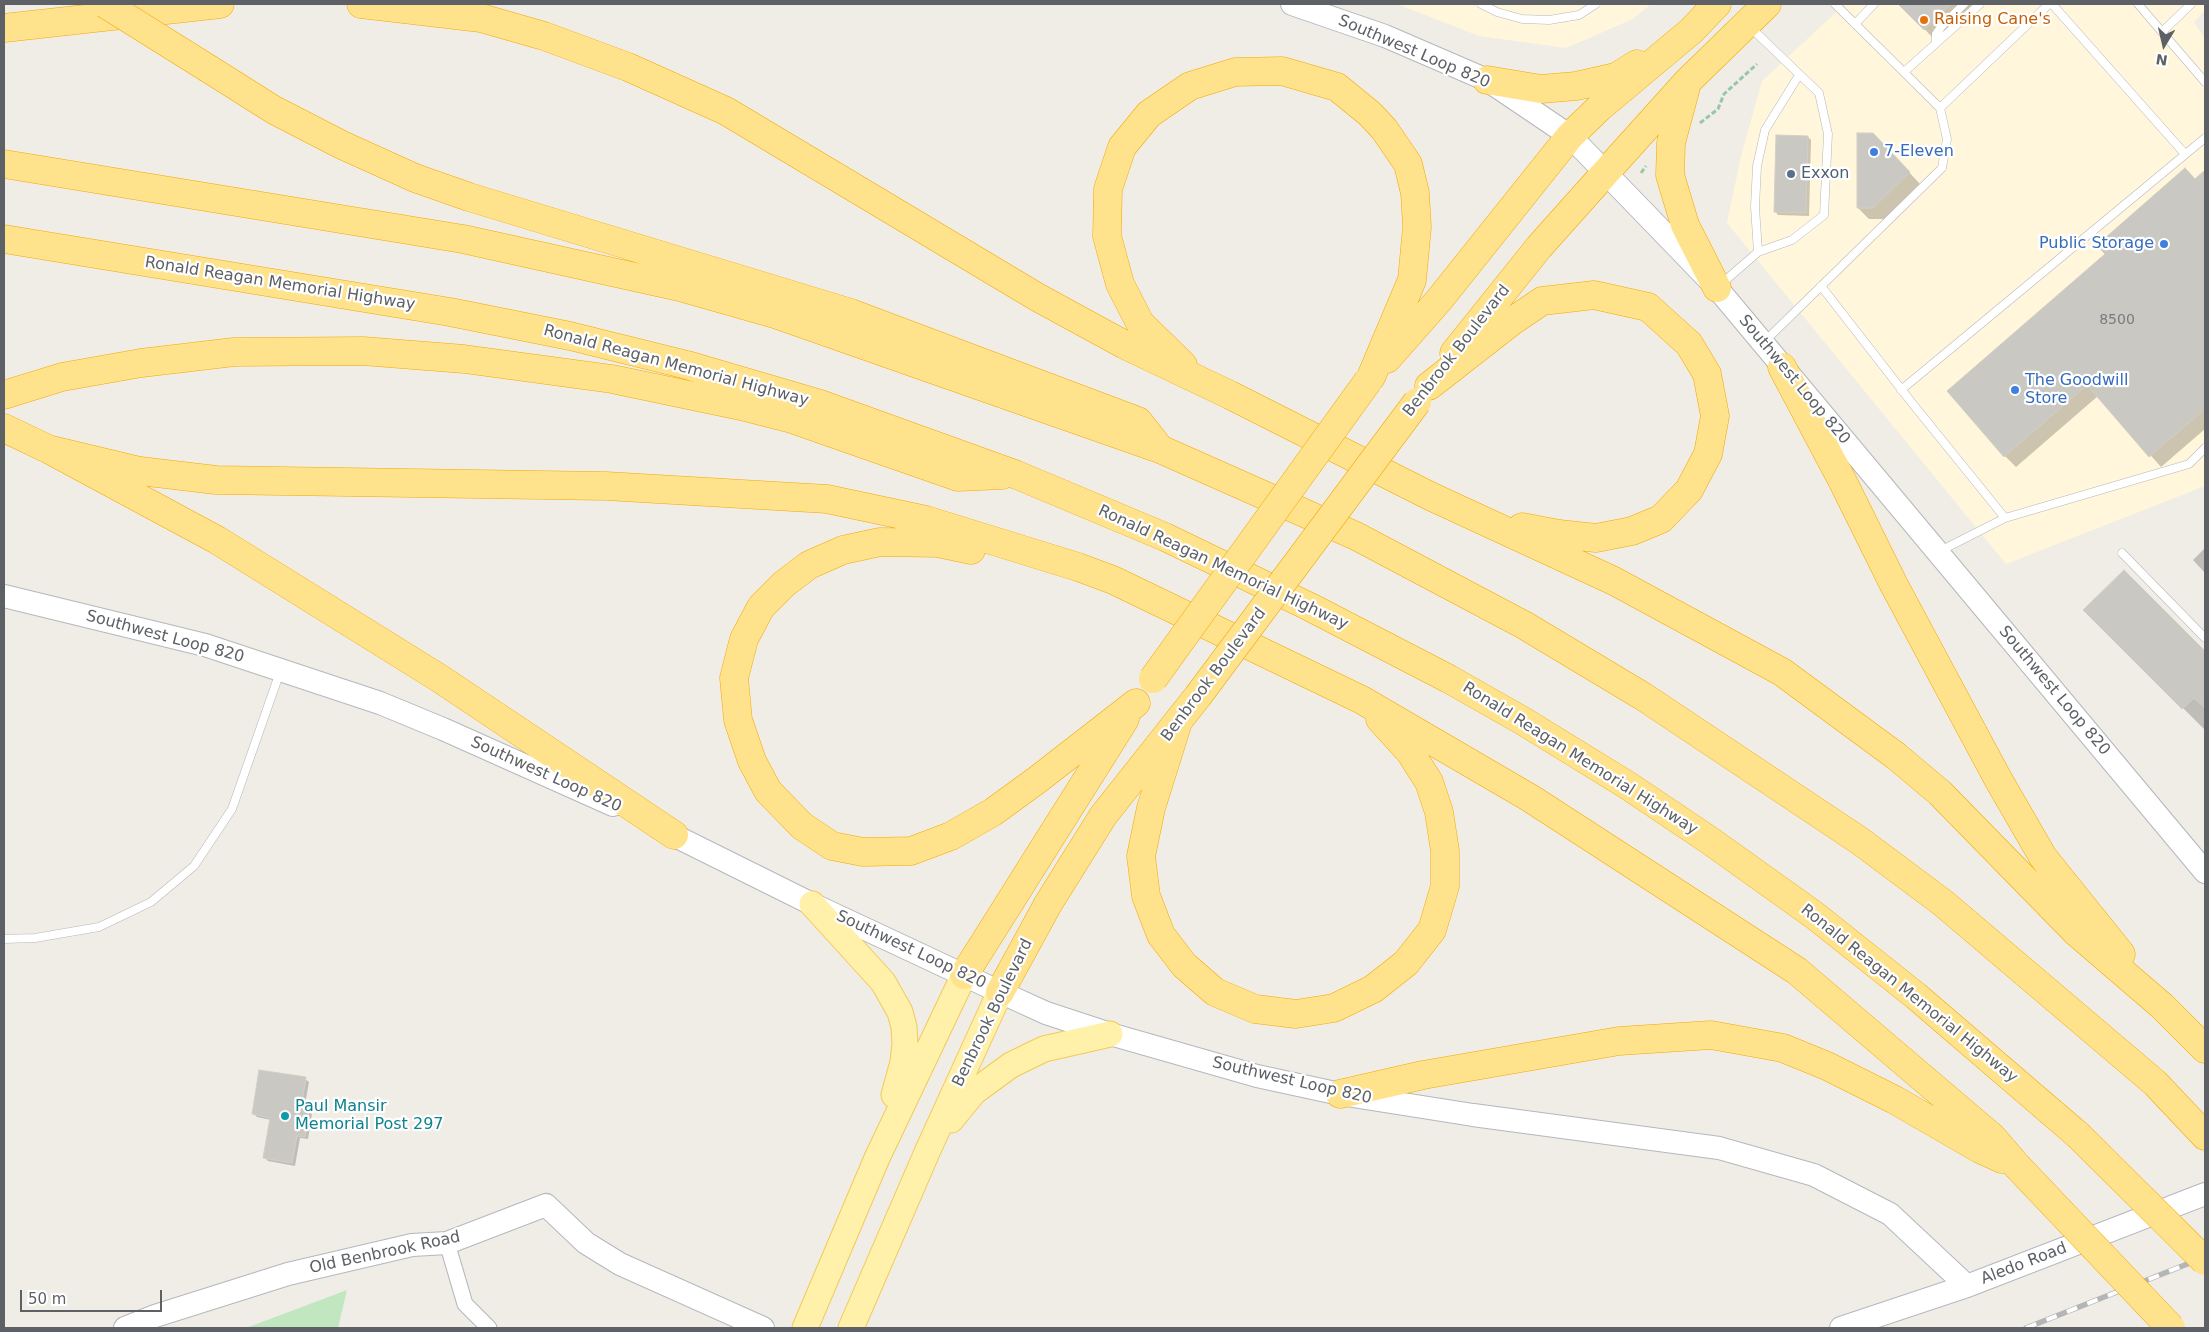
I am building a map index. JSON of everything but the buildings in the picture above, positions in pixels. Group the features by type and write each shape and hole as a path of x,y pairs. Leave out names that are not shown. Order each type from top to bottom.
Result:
{"highway":[{"path":"105,4 274,110 342,145 416,178 469,197 851,313 1138,421 1160,450"},
{"path":"4,28 220,4"},
{"path":"361,4 481,18 544,36 628,67 726,111 1037,297 1125,345 1430,496 1614,581 1782,672 1896,756 1940,793 2077,933 2162,1006 2205,1049"},
{"path":"964,975 1136,702 1369,379 1439,300 1570,136 1599,108 1691,31 1717,4"},
{"name":"Benbrook Boulevard","path":"1000,992 1048,904 1104,816 1177,725 1423,394 1539,247 1687,82 1767,4"},
{"path":"1487,80 1541,89 1576,86 1616,77 1691,31"},
{"path":"1199,380 1140,323 1120,284 1107,236 1108,189 1122,147 1149,114 1173,97 1190,86 1235,72 1282,71 1338,87 1370,114 1384,129 1408,164 1415,193 1417,227 1412,280 1369,379"},
{"path":"1687,82 1671,143 1670,175 1685,224 1717,288"},
{"path":"4,164 463,239 680,287 775,314 1160,450 1356,536 1524,624 1644,697 1852,835 1943,903 2156,1083 2205,1136"},
{"name":"Ronald Reagan Memorial Highway","path":"4,239 450,312 570,336 687,365 820,404 1017,475 1165,537 1310,607 1449,679 1524,721 1709,840 1814,915 1916,996 2078,1135 2205,1261"},
{"path":"1423,394 1503,328 1542,301 1594,295 1648,307 1689,344 1707,374 1715,416 1708,454 1689,490 1661,518 1632,531 1596,538 1559,534 1511,524 1491,523"},
{"path":"4,395 62,377 141,362 234,352 363,350 464,359 612,379 741,406 792,419 958,477 1017,475"},
{"path":"1782,367 1843,482 1907,610 1998,779 2044,857 2162,1006"},
{"path":"4,428 48,449 217,540 440,678 674,835"},
{"path":"48,449 140,471 216,480 606,486 827,499 926,520 1078,567 1113,580 1362,700 1507,784 1797,971 1992,1137 2017,1166 2171,1328"},
{"path":"1078,567 1035,565 938,543 880,542 843,550 809,565 784,584 761,607 744,638 734,678 738,720 752,761 768,790 802,826 832,846 863,852 911,851 951,836 993,812 1136,702"},
{"path":"1177,725 1151,808 1141,856 1146,896 1161,935 1184,965 1215,992 1255,1009 1296,1014 1334,1008 1373,988 1406,963 1432,930 1445,886 1445,851 1438,812 1429,782 1410,752 1362,700"},
{"path":"1340,1094 1423,1075 1619,1041 1711,1035 1783,1048 1827,1066 1895,1100 1980,1149 2017,1166"}],"main road":[{"path":"812,904 883,982 900,1012 904,1027 903,1062 877,1158"},
{"path":"804,1328 877,1158 964,975"},
{"name":"Benbrook Boulevard","path":"851,1328 928,1150 1000,992"},
{"path":"928,1150 974,1092 1011,1065 1044,1049 1110,1034"}],"street":[{"name":"Southwest Loop 820","path":"1292,4 1385,36 1487,80 1570,136 1717,288 2205,872"},
{"name":"Southwest Loop 820","path":"4,596 205,645 380,703 577,788 812,904 1046,1013 1110,1034 1256,1076 1340,1094 1474,1115 1718,1148 1814,1175 1890,1214 1967,1286"},
{"name":"Aledo Road","path":"1841,1328 1967,1286 2205,1194"},
{"name":"Old Benbrook Road","path":"126,1328 155,1316 288,1274 412,1245 447,1243 546,1205 586,1243 620,1264 763,1328"},
{"path":"447,1243 465,1304 489,1328"}],"lane":[{"path":"1481,4 1497,12 1522,19 1549,20 1579,15 1596,4"},
{"path":"1762,344 1942,168 1946,139 1940,108 1835,4"},
{"path":"1855,24 1874,4"},
{"path":"1936,43 1936,34 1941,27 1964,4"},
{"path":"1904,72 1980,4"},
{"path":"1940,108 2050,4 2185,154"},
{"path":"2138,4 2205,82"},
{"path":"2162,32 2192,4"},
{"path":"1717,288 1758,252 1792,240 1824,215 1828,134 1820,93 1799,76 1747,24"},
{"path":"1758,252 1755,207 1757,166 1765,130 1799,76"},
{"path":"1901,390 2205,138"},
{"path":"1821,286 1901,390 2005,518"},
{"path":"1938,552 2005,518 2189,464 2205,448"},
{"path":"2122,553 2205,638"},
{"path":"4,939 35,938 99,927 151,902 194,866 232,810 280,670"}],"path":[{"path":"1694,129 1706,117 1718,109 1724,94 1757,64"}],"shaded area":[{"path":"1397,4 1651,4 1633,19 1566,48 1479,36"},
{"path":"1845,4 2205,4 2205,10 2194,22 2205,39 2205,486 2006,564 1727,223 1741,156 1762,81"}],"green space":[{"path":"347,1290 338,1328 246,1328"}],"railway":[{"path":"2026,1328 2205,1257"}],"place":[{"name":"Raising Cane's","path":"1924,20"},
{"name":"7-Eleven","path":"1874,152"},
{"name":"Exxon","path":"1791,174"},
{"name":"Public Storage","path":"2164,244"},
{"name":"The Goodwill Store","path":"2015,390"},
{"name":"Paul Mansir Memorial Post 297","path":"285,1116"}]}
